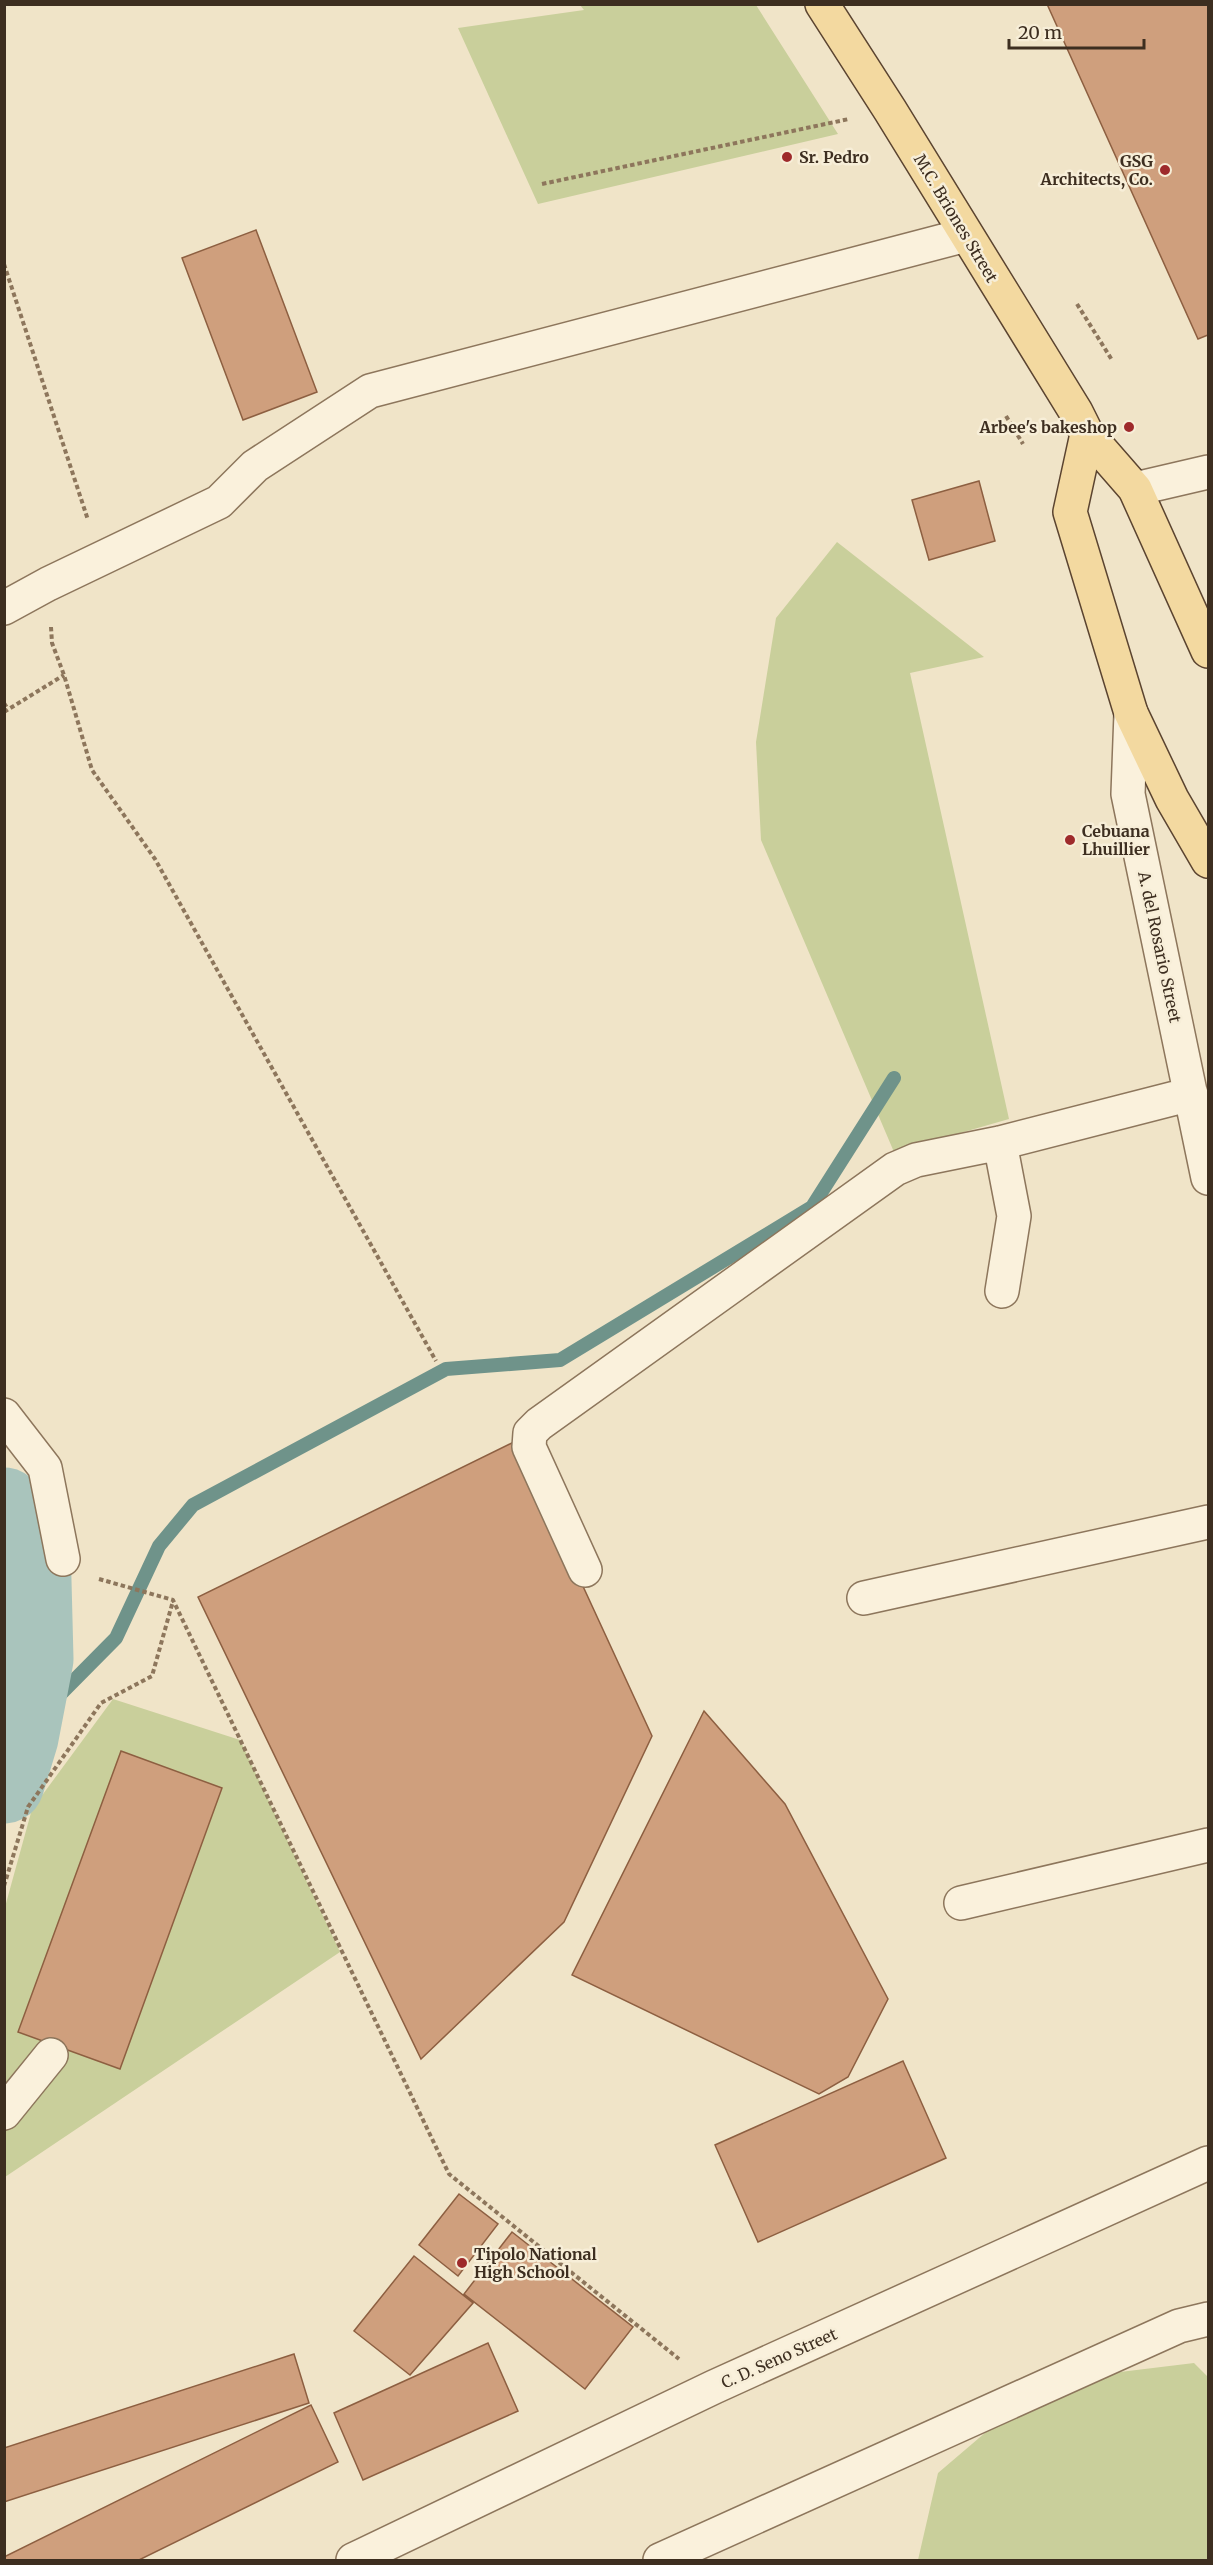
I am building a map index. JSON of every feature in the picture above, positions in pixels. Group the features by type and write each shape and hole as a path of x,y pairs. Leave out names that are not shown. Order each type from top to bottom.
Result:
{"main road":[{"name":"M.C. Briones Street","path":"822,4 890,110 1076,412 1087,434 1135,489 1202,638"},
{"path":"1087,434 1070,512 1131,713 1172,799 1209,861"}],"street":[{"path":"4,608 48,584 219,502 255,466 370,391 966,235"},
{"path":"1135,489 1209,472"},
{"name":"A. del Rosario Street","path":"1131,713 1128,794 1209,1178"},
{"path":"585,1570 529,1447 530,1433 895,1169 916,1160 1000,1143 1191,1094"},
{"path":"1000,1143 1014,1216 1002,1291"},
{"path":"4,1414 45,1468 63,1559"},
{"path":"864,1598 1209,1522"},
{"path":"961,1903 1209,1845"},
{"path":"4,2113 51,2055"},
{"name":"C. D. Seno Street","path":"357,2560 714,2387 1209,2163"},
{"path":"660,2560 1179,2326 1209,2319"}],"path":[{"path":"542,184 890,110"},
{"path":"4,264 101,558"},
{"path":"1077,304 1112,360"},
{"path":"1006,416 1023,444"},
{"path":"48,584 52,643 64,675 92,770 155,859 436,1361"},
{"path":"4,703 6,710 64,675"},
{"path":"104,1581 173,1600 449,2174 714,2387"},
{"path":"4,1886 28,1807 94,1712 101,1703 153,1677 173,1600"}],"green space":[{"path":"580,5 756,5 838,134 538,204 458,28 584,10"},
{"path":"837,542 984,657 910,673 1009,1119 894,1152 761,840 756,742 776,618"},
{"path":"113,1699 240,1740 340,1952 5,2177 5,1907 32,1809"},
{"path":"1194,2363 1208,2377 1208,2560 918,2560 938,2473 1046,2381"}],"building":[{"name":"GSG Architects, Co.","path":"1047,4 1208,4 1208,335 1198,339"},
{"path":"256,230 317,392 243,420 182,258"},
{"path":"979,481 995,541 929,560 912,500"},
{"path":"516,1441 652,1736 564,1922 421,2059 198,1597"},
{"path":"704,1711 785,1804 888,1999 848,2077 819,2094 572,1975"},
{"path":"121,1751 222,1788 120,2069 18,2032"},
{"path":"903,2061 946,2158 758,2242 715,2145"},
{"path":"459,2194 498,2224 458,2276 419,2245"},
{"path":"512,2232 633,2327 585,2389 464,2294"},
{"path":"414,2256 473,2303 410,2375 354,2331"},
{"path":"488,2343 518,2411 363,2480 334,2413"},
{"path":"294,2354 309,2403 4,2502 4,2448"},
{"path":"311,2405 338,2462 139,2560 4,2560 4,2557"}],"waterway":[{"path":"18,1737 116,1638 159,1546 193,1505 446,1369 560,1360 812,1207 894,1078"},
{"path":"4,1508 30,1542 33,1659 18,1737 4,1783"}],"place":[{"name":"Sr. Pedro","path":"787,157"},
{"name":"GSG Architects, Co.","path":"1165,170"},
{"name":"Arbee's bakeshop","path":"1129,427"},
{"name":"Cebuana Lhuillier","path":"1070,840"},
{"name":"Tipolo National High School","path":"462,2263"}]}
